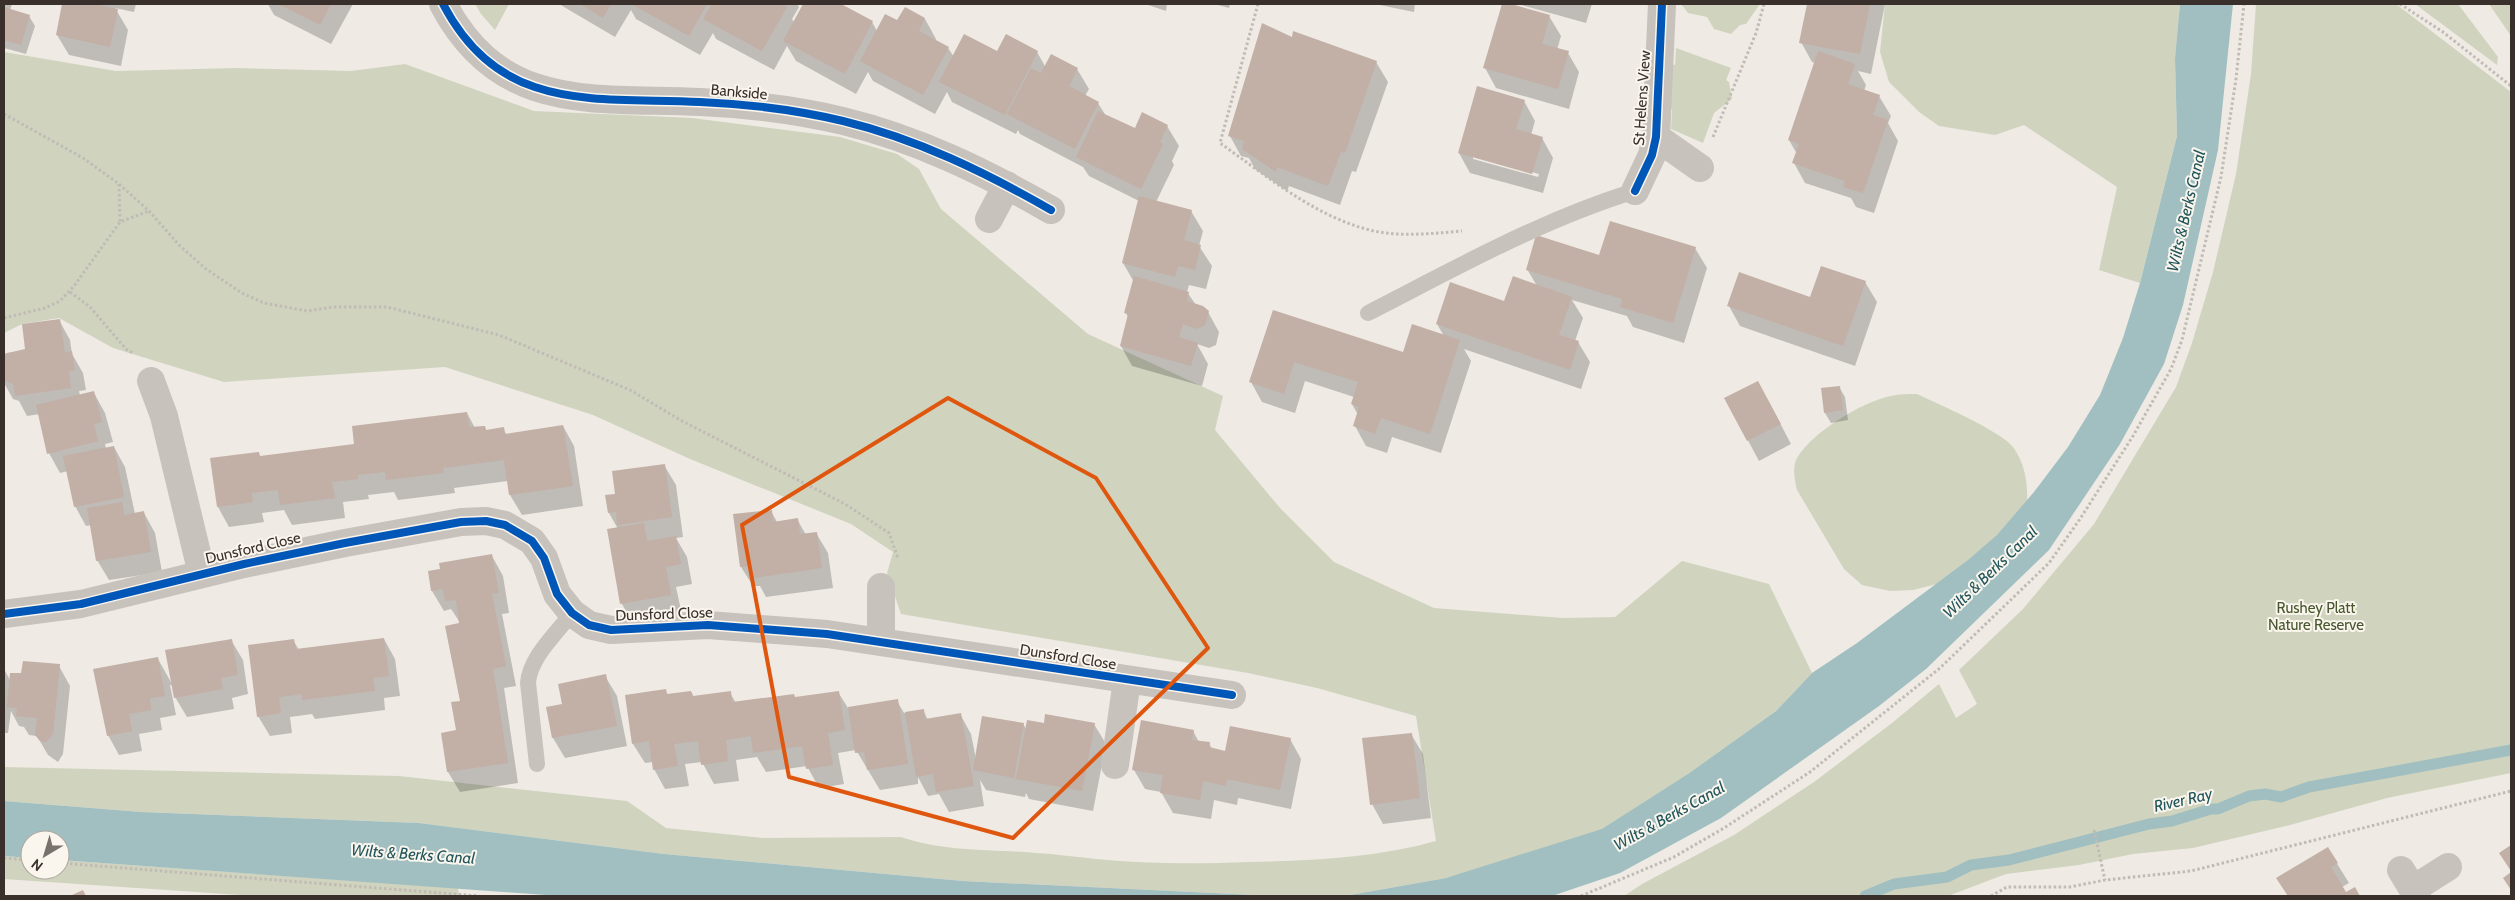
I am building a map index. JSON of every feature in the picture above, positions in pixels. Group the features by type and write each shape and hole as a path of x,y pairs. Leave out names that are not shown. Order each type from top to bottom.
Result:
{"street":[{"name":"Bankside","path":"442,4 454,26 478,54 509,76 539,90 568,97 703,102 774,109 841,120 897,136 954,159 1007,185 1051,210"},
{"name":"St Helens View","path":"1635,191 1652,155 1656,137 1662,4"},
{"name":"St Helens View","path":"1656,137 1700,168"},
{"path":"989,219 1007,185"},
{"name":"Dunsford Close","path":"151,381 164,416 202,574"},
{"name":"Dunsford Close","path":"4,614 81,604 202,574 345,542 461,522 486,521 505,525 532,541 544,558 557,594 572,613 588,625 611,630 717,626 818,633 1232,695"},
{"path":"881,587 881,642"},
{"name":"Dunsford Close","path":"1114,766 1127,680"},
{"path":"2410,885 2448,868"}],"lane":[{"name":"St Helens View","path":"1368,313 1507,240 1574,211 1635,191"},
{"path":"537,764 528,683 529,672 537,658 572,613"}],"path":[{"path":"1258,4 1220,143 1312,208 1349,222 1396,234 1470,229"},
{"path":"1700,168 1756,33 1764,4"},
{"path":"1581,896 1674,857 1724,828 1810,772 1940,668 2049,563 2080,519 2133,436 2170,369 2182,340 2221,177 2236,79 2244,4"},
{"path":"2400,4 2443,32 2511,86"},
{"path":"4,114 83,158 119,184 149,211 180,246 206,269 242,293 264,303 307,311 333,307 387,307 500,335 630,390 682,421 845,504 889,533 898,553 900,573 898,579 881,587"},
{"path":"119,184 120,222"},
{"path":"4,318 45,308 60,301 70,292 120,222 149,211"},
{"path":"70,292 90,307 126,349 140,358 151,381"},
{"path":"1991,896 2007,887 2070,886 2105,880 2191,871 2511,791"},
{"path":"2094,830 2101,852 2105,880"},
{"path":"4,858 20,859"},
{"path":"70,864 479,896"}],"highlighted area":[{"path":"948,398 1096,478 1208,648 1013,838 789,777 742,525"}],"green space":[{"path":"475,4 509,4 495,30"},
{"path":"1681,4 1760,4 1746,24 1740,25 1731,34 1714,29 1707,17 1688,13"},
{"path":"1885,4 2180,4 2175,58 2177,136 2140,283 2099,270 2117,187 2024,125 1995,135 1939,126 1919,112 1889,82 1880,52"},
{"name":"Rushey Platt Nature Reserve","path":"2256,4 2396,4 2511,92 2511,773 2387,798 2290,825 2193,848 2133,854 2079,865 2006,874 1948,896 1624,896 1642,884 1734,835 1814,782 1892,723 1939,684 1956,718 1977,704 1959,670 2023,609 2094,524 2176,387 2192,343 2213,272 2236,174 2251,74"},
{"path":"2415,4 2458,4 2498,57 2497,65"},
{"path":"2489,4 2511,4 2511,36"},
{"path":"1676,48 1731,68 1726,80 1729,82 1732,99 1714,113 1703,143 1671,129 1672,110 1658,81 1666,63 1675,65"},
{"path":"4,52 116,71 236,68 351,71 405,64 534,111 692,118 840,137 897,154 919,169 941,209 1088,334 1223,396 1215,430 1280,508 1334,562 1434,608 1563,618 1615,617 1682,561 1769,584 1812,673 1776,711 1591,844 1446,878 1350,895 1255,895 963,881 664,854 419,823 141,812 4,801 4,767 399,776 627,801 666,828 763,838 901,837 951,848 1043,853 1134,862 1210,863 1319,859 1366,855 1436,841 1416,716 1317,688 1248,673 901,614 887,573 893,552 851,524 690,459 593,415 445,367 224,382 113,348 59,318 22,324 4,333"},
{"path":"1917,394 1996,433 2013,447 2021,461 2025,476 2027,507 1949,581 1913,590 1890,591 1862,585 1844,569 1797,490 1794,466 1810,442 1822,431 1851,412 1879,399 1897,395"},
{"path":"4,856 20,857 20,880 70,880 70,861 458,888 459,896 255,896 4,879"}],"water":[{"name":"Wilts & Berks Canal","path":"2180,4 2233,4 2218,150 2183,305 2164,364 2120,444 2049,550 1926,669 1879,706 1721,818 1620,873 1552,896 560,896 70,861 70,830 20,830 20,857 4,856 4,801 141,812 419,823 664,854 963,881 1255,895 1350,895 1446,878 1602,829 1688,774 1776,711 1812,673 1857,643 1968,560 1997,535 2034,492 2068,447 2100,395 2123,338 2140,283 2177,136 2175,58"}],"building":[{"path":"62,4 93,4 118,9 110,47 56,35"},
{"path":"278,4 331,4 320,25"},
{"path":"580,4 611,4 603,18"},
{"path":"631,4 707,4 689,36"},
{"path":"712,4 781,4 787,7 762,51 703,19"},
{"path":"803,4 841,4 873,21 845,74 783,41"},
{"path":"1502,4 1511,4 1550,15 1542,44 1569,51 1558,89 1483,68"},
{"path":"1807,4 1870,4 1860,54 1799,43"},
{"path":"4,7 30,15 21,45 4,40"},
{"path":"905,7 925,18 919,31 949,47 923,95 860,61 885,14 897,20"},
{"path":"1262,23 1292,37 1293,31 1377,61 1345,153 1341,152 1328,186 1277,167 1276,172 1242,149 1244,141 1228,136"},
{"path":"964,34 997,51 1006,34 1038,51 1005,115 939,82"},
{"path":"1818,51 1855,64 1848,84 1880,95 1873,115 1888,120 1863,193 1843,187 1845,181 1792,163 1799,144 1788,140"},
{"path":"1051,54 1078,68 1069,86 1099,102 1075,149 1007,114 1031,68 1041,73"},
{"path":"1477,86 1525,100 1516,129 1543,137 1532,174 1458,153"},
{"path":"1098,111 1135,128 1142,112 1168,125 1160,142 1163,144 1141,189 1076,157"},
{"path":"1139,196 1192,210 1184,240 1201,245 1195,270 1178,266 1175,277 1122,263"},
{"path":"1610,221 1696,247 1673,323 1620,307 1622,299 1526,270 1536,235 1599,255"},
{"path":"1821,266 1866,281 1843,346 1727,306 1739,272 1810,297"},
{"path":"1134,276 1189,292 1187,301 1203,306 1209,311 1205,325 1197,329 1183,324 1179,337 1198,343 1191,366 1120,346 1128,314 1124,313"},
{"path":"1513,276 1572,297 1559,335 1579,341 1570,370 1436,324 1450,282 1504,301"},
{"path":"1273,310 1403,352 1412,324 1460,340 1430,434 1381,418 1375,434 1353,426 1359,407 1351,404 1358,382 1294,362 1284,394 1249,382"},
{"path":"60,319 65,353 72,351 75,371 69,371 71,388 15,396 13,384 4,380 4,354 25,349 22,324"},
{"path":"1758,381 1781,424 1747,441 1724,398"},
{"path":"1840,386 1843,410 1824,413 1821,388"},
{"path":"94,391 102,422 94,424 98,441 47,454 36,405"},
{"path":"467,412 469,427 485,426 486,430 504,427 505,434 563,425 573,486 509,495 504,460 443,468 444,473 386,480 385,472 358,475 358,479 332,482 335,498 280,505 278,490 252,493 253,502 217,507 210,458 259,452 260,456 354,444 352,426"},
{"path":"114,446 124,497 74,507 63,456"},
{"path":"665,464 672,517 617,525 616,512 608,513 605,495 615,494 612,471"},
{"path":"122,502 124,515 144,511 151,552 96,561 87,508"},
{"path":"772,510 773,522 798,518 800,534 817,532 822,568 754,578 752,566 740,567 733,514"},
{"path":"644,523 647,541 676,536 681,564 666,567 671,595 620,604 607,529"},
{"path":"492,554 499,593 492,594 506,666 493,669 508,763 447,772 441,733 456,730 451,702 460,701 445,626 459,623 456,600 445,601 443,589 431,591 428,571 440,569 439,563"},
{"path":"384,638 389,676 373,678 375,691 302,700 302,694 279,697 281,713 257,717 248,645 294,639 296,649"},
{"path":"232,639 238,675 221,678 223,689 174,698 165,650"},
{"path":"158,657 165,696 150,698 151,710 129,714 132,731 107,736 93,669"},
{"path":"23,661 60,664 53,734 46,742 40,741 35,735 37,718 16,716 17,708 7,707 10,673 21,673"},
{"path":"606,674 617,726 552,738 546,707 562,704 558,684"},
{"path":"666,689 667,694 691,691 693,696 731,691 732,702 794,694 795,697 839,691 845,730 828,733 833,765 806,769 802,746 753,753 751,736 726,740 728,761 701,765 698,741 674,744 678,766 653,770 649,741 632,744 625,695"},
{"path":"898,699 908,764 867,770 864,752 855,753 848,707"},
{"path":"924,709 925,719 961,713 974,786 936,792 933,774 916,777 905,712"},
{"path":"1045,714 1095,723 1082,791 1016,779 1027,720 1044,723"},
{"path":"982,716 1024,723 1014,778 973,770"},
{"path":"1141,720 1194,730 1192,740 1210,742 1209,747 1225,751 1230,726 1291,738 1280,790 1227,779 1226,786 1203,781 1200,800 1160,793 1163,775 1132,770"},
{"path":"1412,733 1420,798 1370,805 1362,738"},
{"path":"2511,845 2511,871 2499,853"},
{"path":"2328,847 2338,863 2331,867 2346,892 2355,887 2360,896 2288,896 2276,878"},
{"path":"2511,872 2511,890 2503,878"},
{"path":"83,890 86,896 70,896"}],"waterway":[{"name":"River Ray","path":"1865,896 1894,884 1947,877 1971,865 2009,860 2149,824 2172,821 2211,809 2218,809 2249,796 2265,794 2281,797 2309,787 2511,750"}],"cycle path":[{"path":"443,4 466,40 493,65 522,82 554,92 587,98 736,104 772,108 843,121 897,137 950,158 1051,210"},
{"path":"1635,191 1652,155 1656,137 1662,4"},
{"path":"4,614 81,604 244,564 345,543 461,522 486,521 505,525 532,541 544,558 557,594 572,613 589,625 611,630 708,625 827,634 1232,695"}]}
